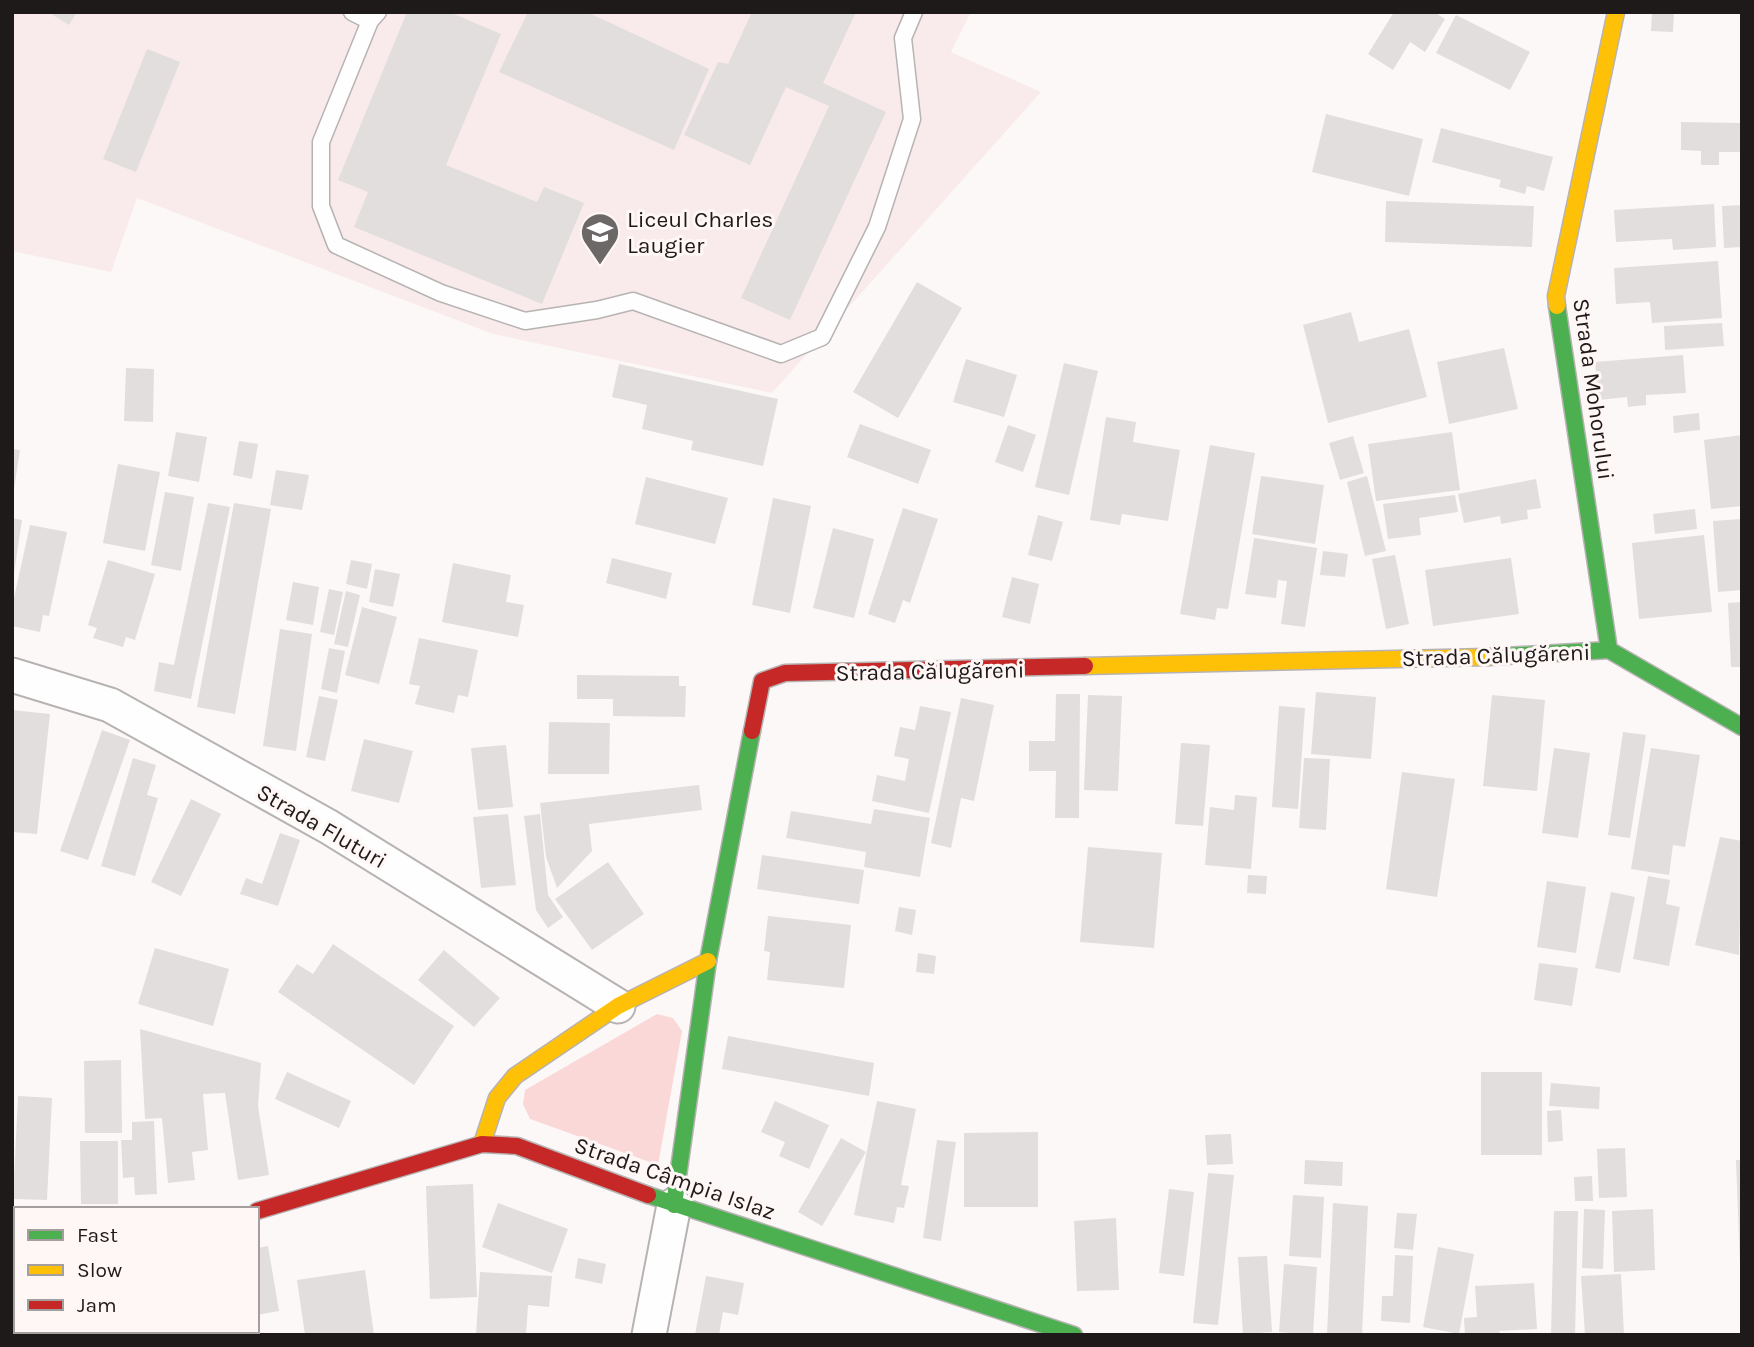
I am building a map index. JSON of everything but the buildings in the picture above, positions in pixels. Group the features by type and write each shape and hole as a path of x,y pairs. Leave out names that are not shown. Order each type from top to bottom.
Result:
{"street":[{"name":"Strada Mohorului","path":"1609,650 1556,296 1616,12"},
{"name":"Strada Călugăreni","path":"649,1335 674,1205 708,961 762,681 785,673 1489,657 1609,650 1742,727"},
{"name":"Strada Fluturi","path":"12,675 110,705 329,827 618,1006"},
{"path":"482,1144 497,1098 515,1076 618,1006 708,961"},
{"name":"Strada Câmpia Islaz","path":"259,1210 482,1144 517,1146 674,1205 1074,1335"}],"lane":[{"path":"352,12 374,17 321,142 321,206 335,245 441,293 525,321 597,310 634,301 781,354 822,337 877,227 912,119 903,38 914,12"}],"shaded area":[{"name":"Liceul Charles Laugier","path":"12,12 971,12 951,52 1041,92 772,393 493,334 137,198 111,272 12,251"},
{"path":"657,1014 673,1018 682,1031 658,1165 530,1119 523,1104 525,1090"}],"traffic: fast":[{"path":"1557,306 1609,650"},
{"path":"1488,657 1609,650 1742,727"},
{"path":"674,1205 708,961 752,731"},
{"path":"648,1195 1074,1335"}],"traffic: slow":[{"path":"1557,306 1556,296 1616,12"},
{"path":"1085,666 1488,657"},
{"path":"482,1144 497,1098 515,1076 618,1006 708,961"}],"traffic: jam":[{"path":"752,731 762,681 785,673 1085,666"},
{"path":"259,1210 482,1144 517,1146 648,1195"}],"place":[{"name":"Liceul Charles Laugier","path":"600,266"}]}
